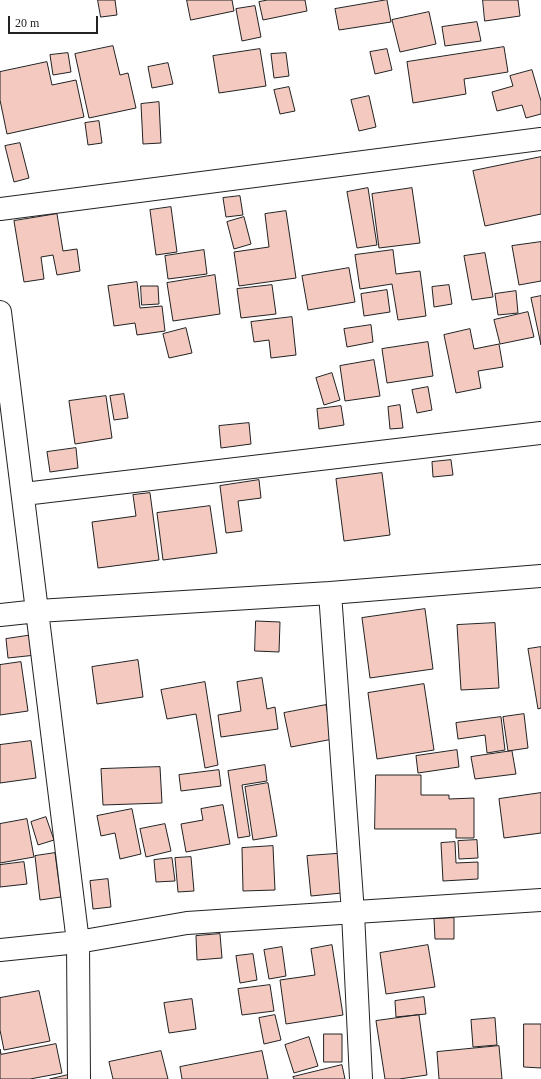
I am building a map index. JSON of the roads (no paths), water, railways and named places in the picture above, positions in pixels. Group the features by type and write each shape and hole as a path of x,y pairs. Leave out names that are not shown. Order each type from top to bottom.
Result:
{"street":[{"path":"0,209 541,140"},
{"path":"0,312 24,494 78,942 79,1079"},
{"path":"24,494 541,433"},
{"path":"0,615 38,611 330,593 541,576"},
{"path":"330,593 352,913 361,1079"},
{"path":"0,950 78,942 187,923 541,900"}]}
